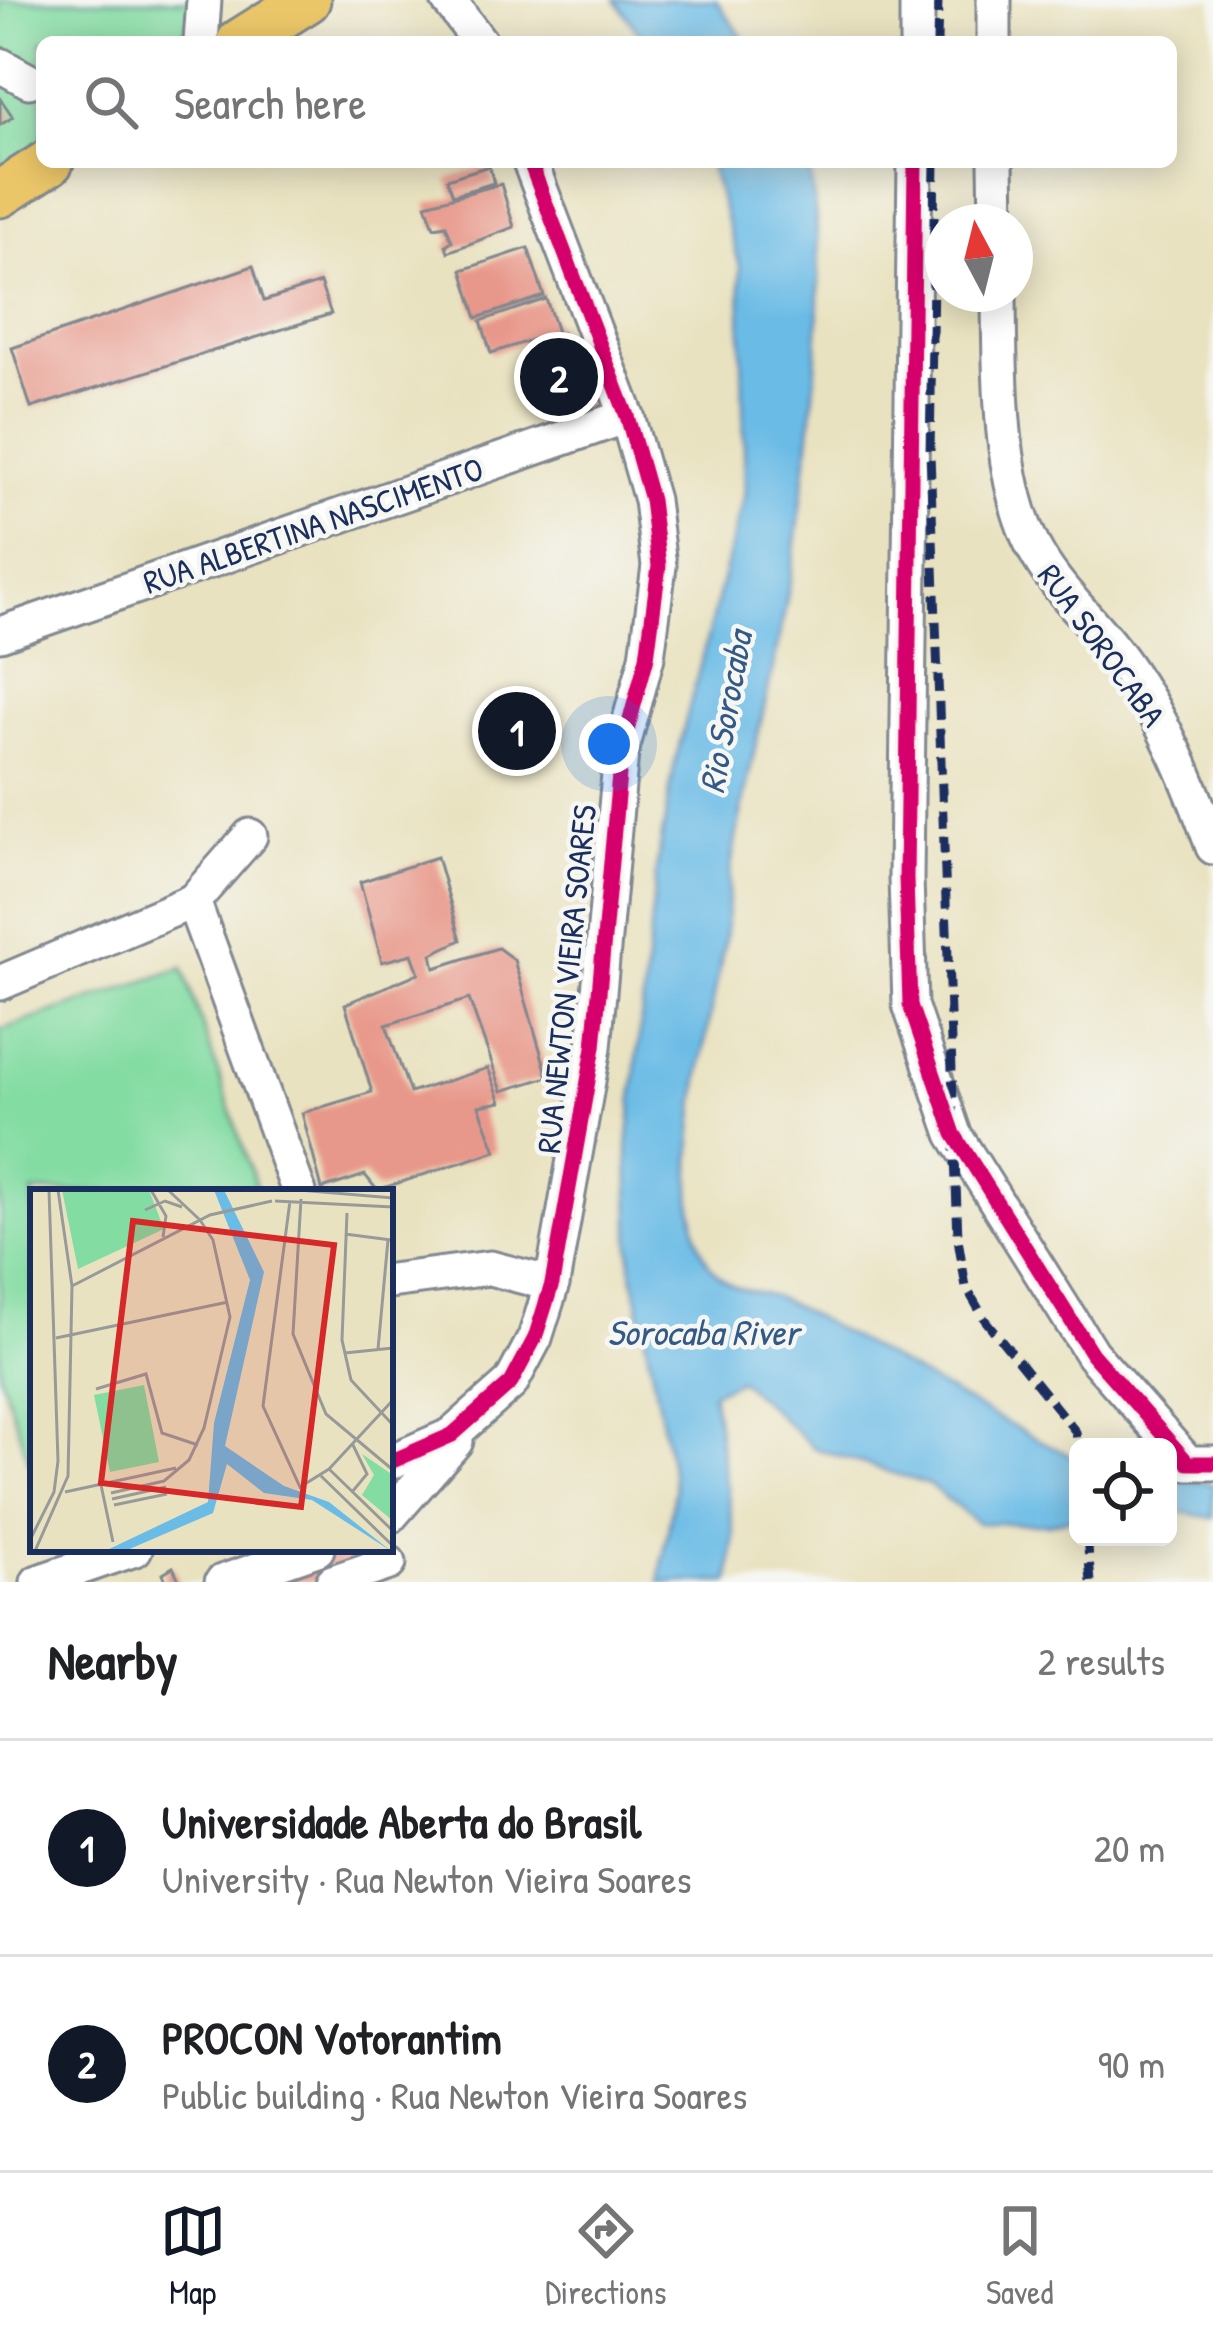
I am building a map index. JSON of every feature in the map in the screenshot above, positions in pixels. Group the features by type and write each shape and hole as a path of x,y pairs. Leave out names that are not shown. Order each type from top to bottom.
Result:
{"main road":[{"path":"250,36 307,0"},
{"path":"0,194 41,168"}],"street":[{"path":"201,36 204,0"},
{"path":"448,0 475,36"},
{"path":"917,0 917,36"},
{"path":"994,0 994,36"},
{"name":"RUA NEWTON VIEIRA SOARES","path":"393,1461 426,1450 511,1383 535,1338 552,1284 594,1047 621,753 647,657 659,566 651,500 627,416 532,168"},
{"path":"915,168 906,878 910,1006 954,1134 1093,1354 1200,1463"},
{"path":"996,168 997,204"},
{"name":"RUA SOROCABA","path":"999,312 1001,413 1013,482 1037,555 1125,665 1166,730 1213,848"},
{"name":"RUA ALBERTINA NASCIMENTO","path":"0,634 627,416"},
{"path":"0,983 193,901 250,836"},
{"path":"193,901 298,1189"},
{"path":"393,1281 490,1268 552,1284"},
{"path":"393,1513 416,1492 475,1415"},
{"path":"45,1581 127,1552"},
{"path":"222,1582 308,1552"},
{"path":"333,1582 390,1564"}],"green space":[{"path":"0,0 194,0 184,36 36,36 36,147 0,169"},
{"path":"183,968 257,1189 30,1189 30,1464 0,1375 0,1030"}],"water":[{"path":"615,0 716,0 742,36 642,36"},
{"name":"Sorocaba River","path":"711,168 809,168 819,304 813,400 796,542 730,872 724,945 701,1065 691,1163 692,1208 700,1245 723,1280 782,1300 1069,1454 1069,1518 1049,1524 977,1523 930,1485 814,1448 740,1380 712,1392 734,1534 730,1582 659,1582 675,1489 631,1265 628,1147 656,871 675,762 745,492 740,266"},
{"path":"1177,1478 1213,1484 1213,1518 1177,1512"}],"building":[{"path":"0,98 13,117 0,125"},
{"path":"490,168 494,183 453,195 447,179"},
{"path":"501,184 514,227 448,252 446,245 452,241 446,225 434,227 426,204"},
{"path":"528,248 544,296 477,318 462,270"},
{"path":"253,266 264,301 320,283 331,314 31,408 12,348"},
{"path":"546,299 557,332 491,353 481,321"},
{"path":"562,333 587,412 556,421 530,343"},
{"path":"437,857 461,940 432,954 435,968 498,948 514,960 548,1077 502,1091 469,999 386,1025 410,1093 488,1068 501,1102 479,1106 496,1151 380,1189 365,1175 322,1189 302,1113 372,1092 345,1004 419,973 412,954 382,962 360,882"},
{"path":"299,1552 368,1552 380,1582 212,1582"},
{"path":"173,1567 180,1582 166,1582 163,1573"}],"railway":[{"path":"937,36 938,0"},
{"path":"935,168 930,453 958,1239 966,1287 985,1320 1077,1438"},
{"path":"1088,1546 1091,1582"}],"cycle path":[{"path":"393,1461 452,1435 511,1383 535,1338 552,1284 594,1047 621,753 647,657 659,566 651,500 627,416 532,168"},
{"path":"915,168 906,878 910,1005 954,1134 1092,1354 1188,1463 1213,1463"}],"place":[{"name":"PROCON Votorantim","path":"559,377"},
{"name":"Universidade Aberta do Brasil","path":"517,731"}],"water label":[{"name":"Rio Sorocaba","path":"725,712"}]}
